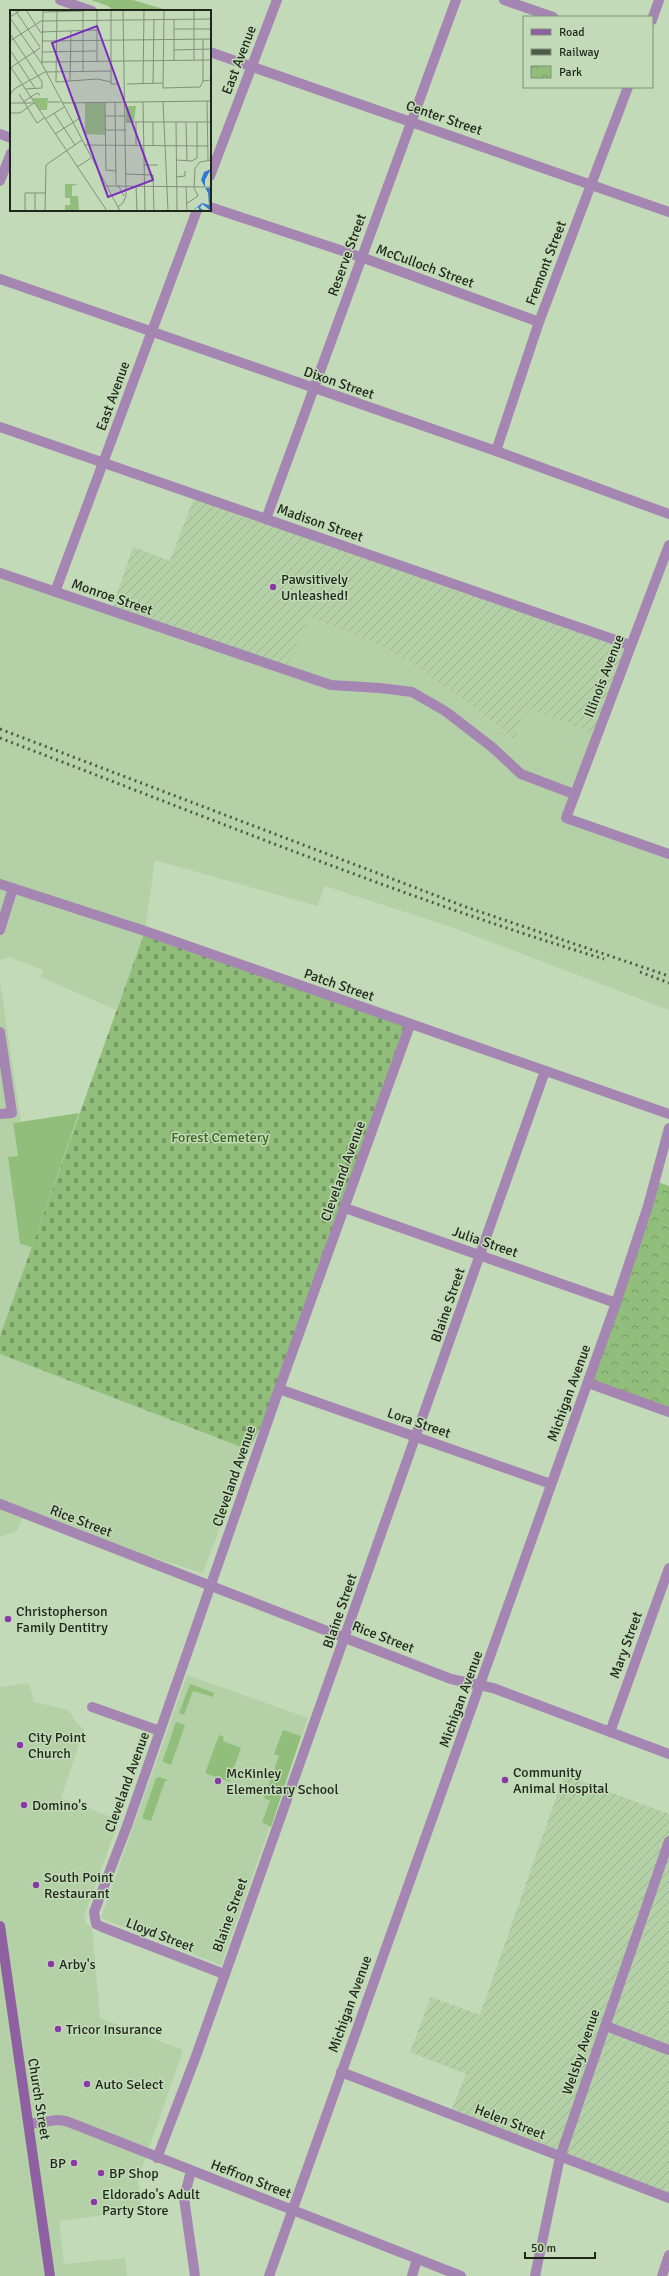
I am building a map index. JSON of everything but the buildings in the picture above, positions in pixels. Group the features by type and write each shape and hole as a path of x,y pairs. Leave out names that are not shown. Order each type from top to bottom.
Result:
{"main road":[{"name":"Church Street","path":"0,1926 50,2276"}],"street":[{"name":"East Avenue","path":"211,173 277,0"},
{"name":"Reserve Street","path":"266,519 315,389 361,258 456,0"},
{"path":"504,0 550,16"},
{"path":"653,17 659,0"},
{"path":"65,3 89,10"},
{"name":"Center Street","path":"211,52 412,121 669,212"},
{"name":"Fremont Street","path":"496,451 539,322 628,88"},
{"path":"0,134 10,138"},
{"path":"0,181 10,155"},
{"name":"McCulloch Street","path":"211,207 361,258 539,322"},
{"name":"East Avenue","path":"55,592 197,211"},
{"name":"Dixon Street","path":"0,279 496,451 669,514"},
{"name":"Madison Street","path":"0,427 630,645"},
{"name":"Illinois Avenue","path":"669,545 566,818 669,854"},
{"name":"Monroe Street","path":"0,573 215,648 286,669 330,686 380,688 412,692 445,711 492,747 521,774 574,794"},
{"name":"Patch Street","path":"0,884 145,931 410,1025 669,1114"},
{"path":"0,930 13,888"},
{"name":"Cleveland Avenue","path":"109,1930 96,1924 94,1912 160,1731 279,1389 410,1025"},
{"path":"0,1032 12,1113 0,1114"},
{"name":"Blaine Street","path":"158,2158 196,2056 345,1638 545,1071"},
{"name":"Michigan Avenue","path":"269,2276 616,1303 646,1213 669,1128"},
{"name":"Julia Street","path":"345,1208 616,1303"},
{"path":"588,1383 669,1412"},
{"name":"Lora Street","path":"279,1389 551,1484"},
{"name":"Rice Street","path":"0,1504 456,1680 493,1688 669,1754"},
{"name":"Mary Street","path":"610,1732 669,1568"},
{"path":"92,1707 160,1731"},
{"name":"Welsby Avenue","path":"535,2276 560,2157 669,1841"},
{"name":"Lloyd Street","path":"109,1930 224,1974"},
{"path":"606,2026 669,2050"},
{"name":"Helen Street","path":"341,2072 669,2198"},
{"name":"Heffron Street","path":"29,2124 57,2120 66,2121 461,2276"},
{"path":"191,2171 184,2198 196,2276"},
{"path":"662,2276 669,2255"},
{"path":"412,2276 418,2259"}],"shaded area":[{"path":"195,495 630,645 597,735 525,707 514,740 467,702 407,660 371,641 309,617 286,669 111,612 133,547 170,561"},
{"path":"0,573 286,669 308,617 371,641 407,660 467,702 513,740 525,707 597,735 566,818 669,854 669,1010 454,928 325,886 317,906 155,860 145,931 116,1010 41,977 43,970 9,957 0,960"},
{"path":"0,982 21,1121 13,1123 18,1156 8,1158 20,1244 32,1247 0,1336"},
{"path":"0,1354 249,1450 203,1573 75,1533 24,1514 17,1531 0,1537"},
{"name":"McKinley Elementary School","path":"187,1675 308,1718 221,1965 101,1918"},
{"path":"29,1683 34,1702 69,1710 76,1723 84,1729 61,1798 119,1820 84,1916 86,1923 92,1928 100,2018 183,2050 138,2180 142,2210 59,2221 64,2264 125,2258 127,2276 0,2276 0,1687"},
{"path":"564,1775 669,1814 669,2194 452,2109 466,2074 410,2052 431,1997 480,2015"}],"green space":[{"path":"91,0 133,0 167,10 113,10 108,6"},
{"name":"Forest Cemetery","path":"145,931 410,1025 279,1389 249,1450 0,1354 0,1336"},
{"path":"79,1113 32,1247 20,1244 8,1157 18,1156 13,1123"},
{"path":"655,1181 669,1186 669,1412 588,1383"},
{"path":"190,1684 214,1693 213,1697 193,1691 184,1715 179,1713"},
{"path":"176,1722 185,1725 171,1765 163,1762 163,1760"},
{"path":"283,1730 301,1736 271,1827 262,1822 270,1801 264,1798 279,1756 274,1754"},
{"path":"219,1735 224,1737 223,1741 241,1748 229,1782 205,1773"},
{"path":"159,1777 168,1780 165,1781 151,1821 142,1818 156,1778"}],"railway":[{"path":"0,729 466,907 669,976"},
{"path":"0,738 376,882 527,935 604,959"},
{"path":"640,972 669,983"}],"place":[{"name":"Pawsitively Unleashed!","path":"273,587"},
{"name":"Christopherson Family Dentitry","path":"8,1619"},
{"name":"City Point Church","path":"20,1745"},
{"name":"Community Animal Hospital","path":"505,1780"},
{"name":"McKinley Elementary School","path":"218,1781"},
{"name":"Domino's","path":"24,1805"},
{"name":"South Point Restaurant","path":"36,1885"},
{"name":"Arby's","path":"51,1964"},
{"name":"Tricor Insurance","path":"58,2029"},
{"name":"Auto Select","path":"87,2084"},
{"name":"BP","path":"74,2163"},
{"name":"BP Shop","path":"101,2173"},
{"name":"Eldorado's Adult Party Store","path":"94,2202"}]}
